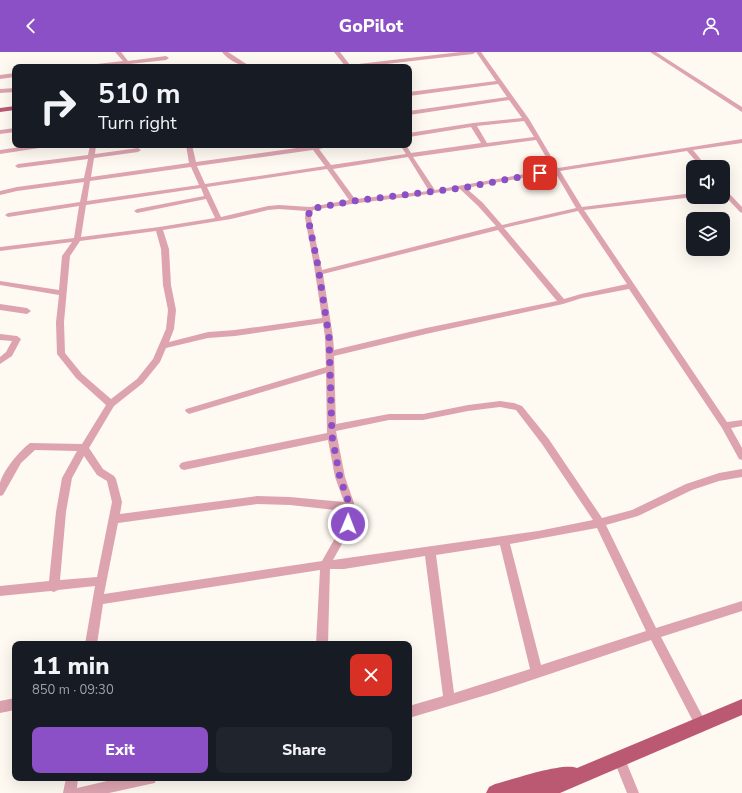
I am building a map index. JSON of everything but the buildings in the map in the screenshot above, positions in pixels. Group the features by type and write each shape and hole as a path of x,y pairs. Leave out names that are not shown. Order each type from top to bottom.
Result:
{"main road":[{"path":"0,106 12,104"},
{"path":"0,110 12,108"},
{"path":"495,793 547,788 742,708"}],"street":[{"path":"118,52 127,64"},
{"path":"225,52 227,55 243,64"},
{"path":"337,52 346,64"},
{"path":"373,64 473,52"},
{"path":"478,52 526,119 555,170 724,426 742,456"},
{"path":"653,52 742,110"},
{"path":"133,64 166,58"},
{"path":"0,77 12,75"},
{"path":"412,94 499,82"},
{"path":"0,91 12,90"},
{"path":"412,113 511,98"},
{"path":"412,135 473,125 526,119"},
{"path":"473,125 485,145"},
{"path":"0,132 12,130"},
{"path":"8,215 537,138"},
{"path":"0,249 219,220 268,208 279,207 310,209 353,201 462,188 555,170 742,141"},
{"path":"0,152 26,148"},
{"path":"93,148 77,240 66,256 60,322 61,354 78,376 111,404"},
{"path":"190,148 193,165 219,220"},
{"path":"0,193 17,189 193,165 300,148"},
{"path":"314,148 353,201"},
{"path":"405,148 433,192"},
{"path":"688,149 698,160"},
{"path":"18,166 138,150"},
{"path":"462,188 472,196 499,226 563,302"},
{"path":"319,273 499,226 580,209 686,196"},
{"path":"138,211 208,197"},
{"path":"730,198 742,211"},
{"path":"310,209 308,218 319,273 326,320 330,369 332,432 340,478 349,507 348,524 325,565 322,641"},
{"path":"54,586 61,512 67,478 111,404 140,381 157,360 170,329 172,310 167,285 165,249 159,229"},
{"path":"0,283 63,293"},
{"path":"329,354 426,331 563,302 581,296 632,286"},
{"path":"0,307 26,311"},
{"path":"164,346 208,335 235,333 326,320"},
{"path":"0,336 17,339 9,354 0,361"},
{"path":"189,411 330,369"},
{"path":"184,466 332,432 389,417 423,417 468,408 500,404 511,405 519,408 530,420 600,523 653,633 701,725"},
{"path":"724,426 742,423"},
{"path":"0,492 20,457 26,450 33,446 84,448"},
{"path":"84,448 100,472 111,478 117,502 100,581 91,641"},
{"path":"98,600 325,565 344,564 504,540 600,523 634,513 689,487 719,476 742,473"},
{"path":"113,519 257,500 290,501 349,507"},
{"path":"504,540 538,672"},
{"path":"430,551 449,700"},
{"path":"0,591 100,581"},
{"path":"412,711 538,672 653,633 742,606"},
{"path":"0,707 12,705"},
{"path":"619,758 633,793"},
{"path":"70,793 72,781"},
{"path":"79,793 136,781"}],"route":[{"path":"348,524 349,503 340,478 332,436 329,337 318,266 308,218 310,209 353,201 462,188 540,173"}]}
